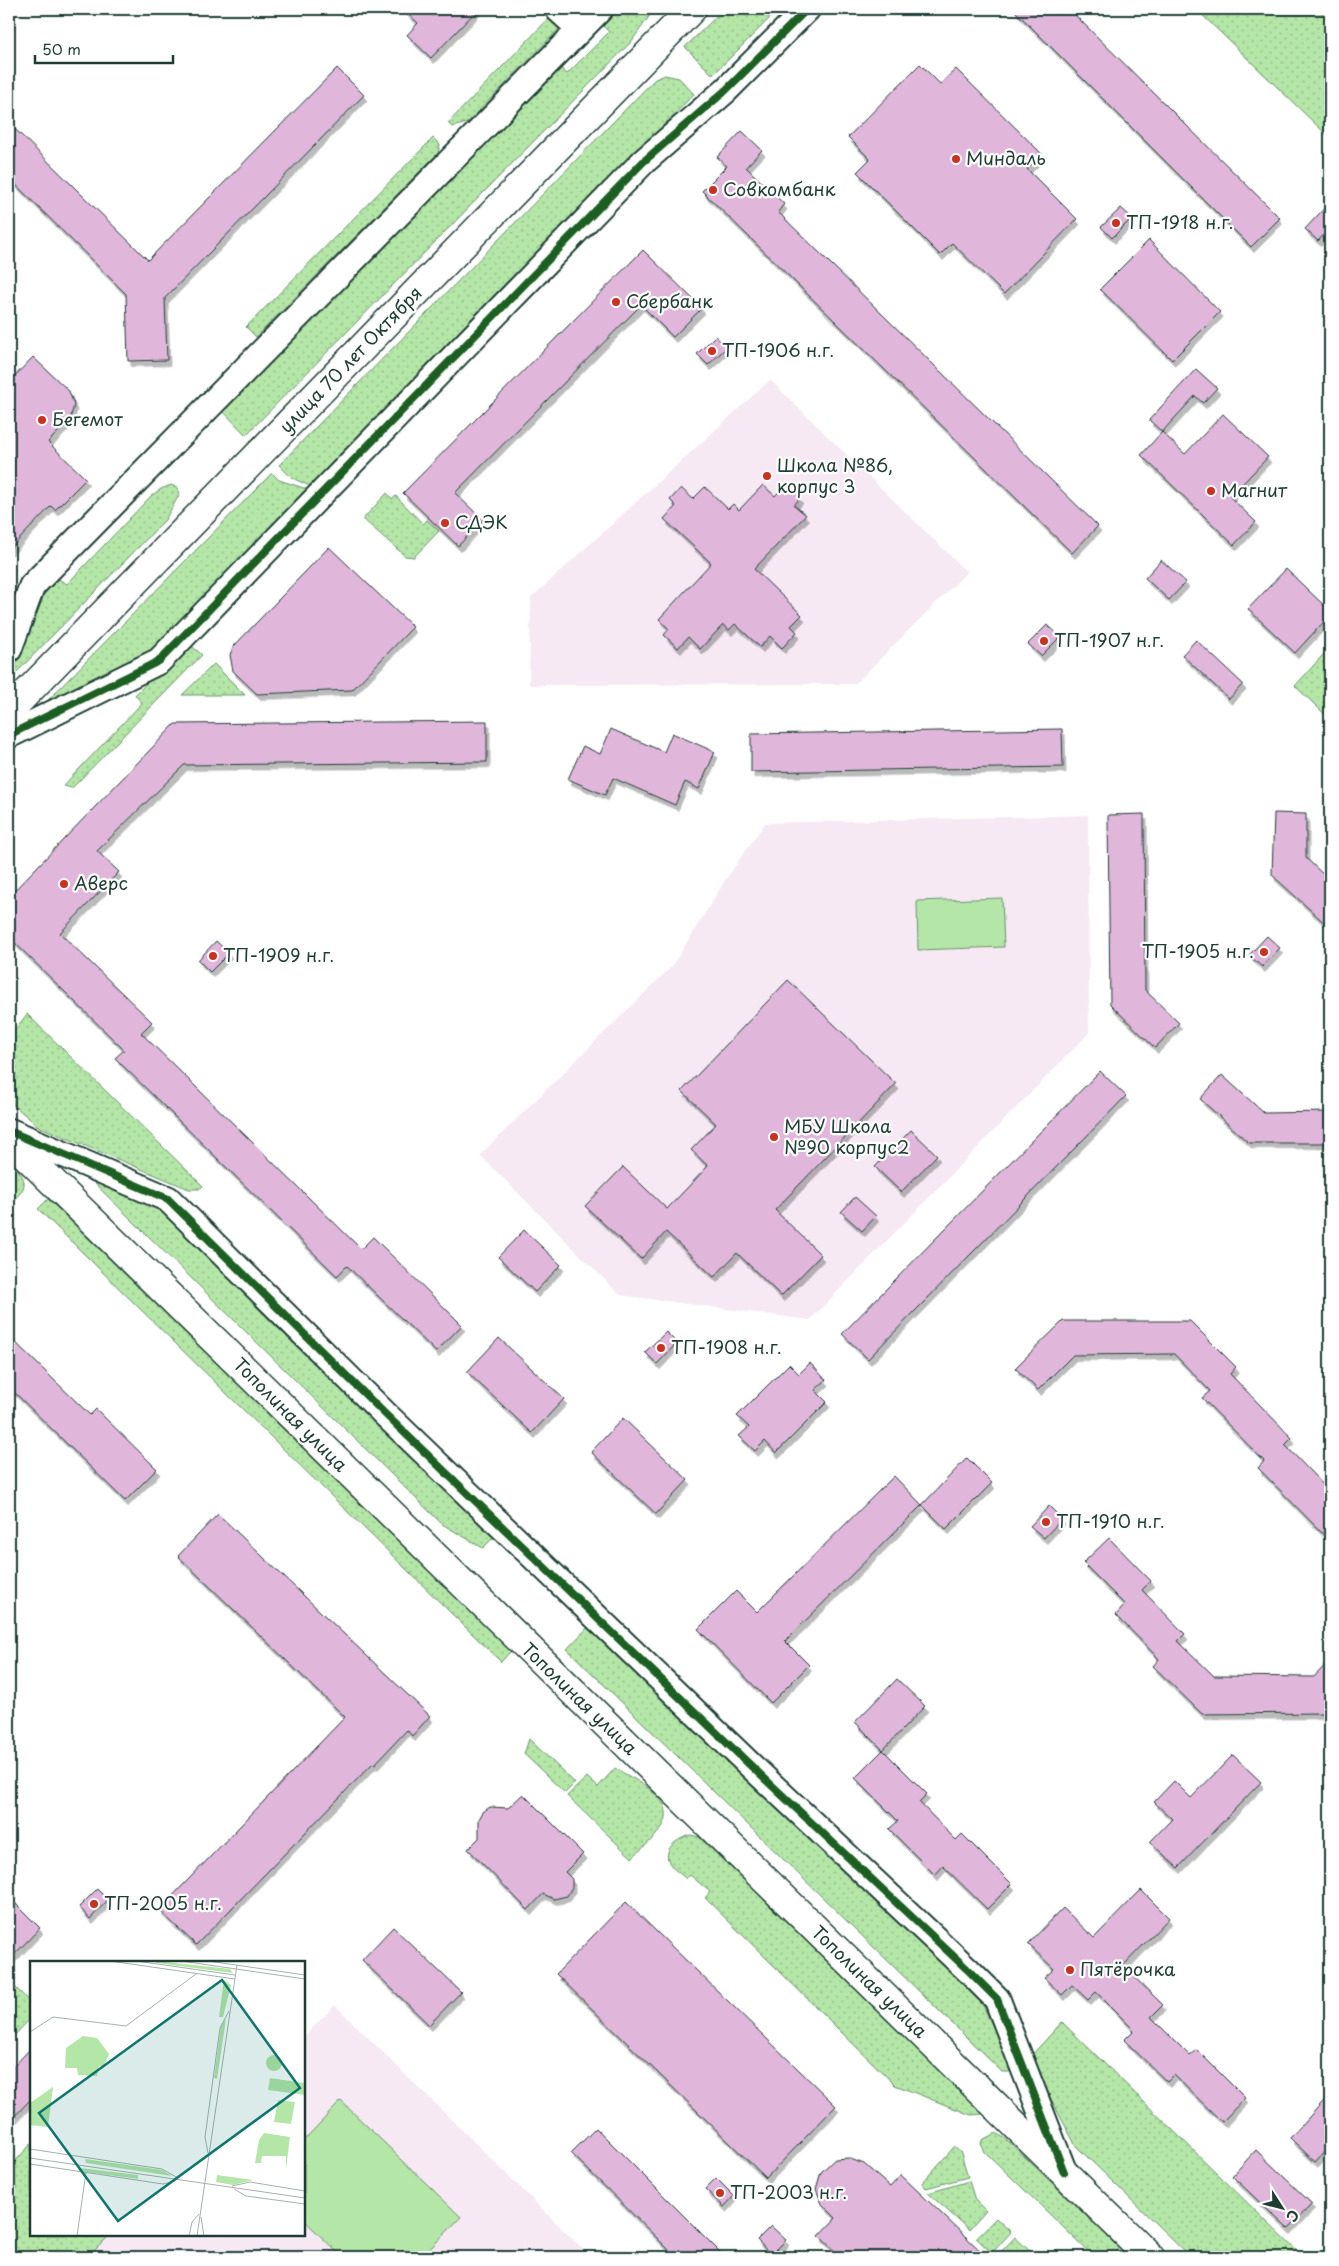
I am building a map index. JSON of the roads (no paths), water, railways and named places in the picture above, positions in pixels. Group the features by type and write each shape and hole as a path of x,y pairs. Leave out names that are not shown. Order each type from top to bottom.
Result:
{"main road":[{"name":"улица 70 лет Октября","path":"9,711 692,9"},
{"name":"Тополиная улица","path":"9,1139 1150,2257"}],"street":[{"path":"558,9 580,29"},
{"path":"9,649 32,586 600,9"},
{"path":"9,734 159,661 643,162 726,90 806,9"},
{"path":"9,1130 168,1199 385,1414 742,1757 967,1969 997,1999 1064,2172"}],"place":[{"name":"Миндаль","path":"956,159"},
{"name":"Совкомбанк","path":"713,190"},
{"name":"ТП-1918 н.г.","path":"1116,223"},
{"name":"Сбербанк","path":"616,302"},
{"name":"ТП-1906 н.г.","path":"712,351"},
{"name":"Бегемот","path":"42,420"},
{"name":"Школа №86, корпус 3","path":"767,476"},
{"name":"Магнит","path":"1211,491"},
{"name":"СДЭК","path":"445,523"},
{"name":"ТП-1907 н.г.","path":"1044,641"},
{"name":"Аверс","path":"64,884"},
{"name":"ТП-1905 н.г.","path":"1264,952"},
{"name":"ТП-1909 н.г.","path":"213,956"},
{"name":"МБУ Школа №90 корпус2","path":"774,1137"},
{"name":"ТП-1908 н.г.","path":"661,1348"},
{"name":"ТП-1910 н.г.","path":"1046,1522"},
{"name":"ТП-2005 н.г.","path":"94,1904"},
{"name":"Пятёрочка","path":"1070,1970"},
{"name":"ТП-2003 н.г.","path":"720,2193"}]}
